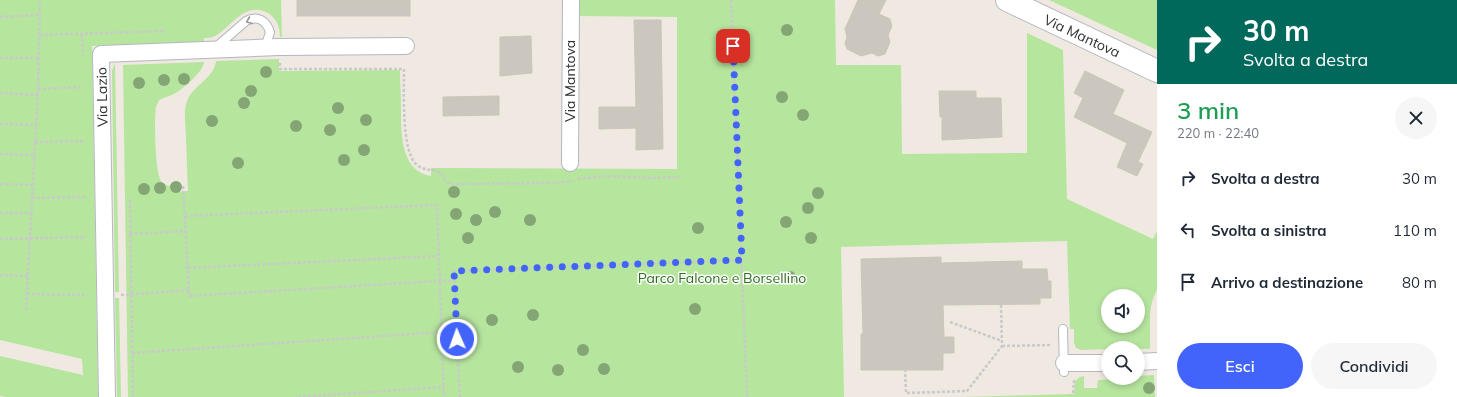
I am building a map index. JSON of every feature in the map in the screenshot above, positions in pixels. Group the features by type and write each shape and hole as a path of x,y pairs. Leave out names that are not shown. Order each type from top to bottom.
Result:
{"main road":[{"name":"Via Mantova","path":"1007,0 1157,72"}],"street":[{"name":"Via Mantova","path":"570,163 571,0"},
{"name":"Via Lazio","path":"107,397 102,54 255,48 406,46"},
{"path":"1145,362 1157,361"},
{"path":"1064,368 1101,363"}],"lane":[{"path":"209,50 217,46 251,18 256,18 265,22 270,32 267,42 255,48"},
{"path":"1063,329 1064,368"}],"path":[{"path":"26,310 40,58 40,0"},
{"path":"731,0 747,397"},
{"path":"0,17 40,15"},
{"path":"40,35 164,31"},
{"path":"0,58 40,58"},
{"path":"280,58 280,70 404,69 405,128 411,156 415,163 422,168 441,173 445,180 450,184 561,183 599,176 648,178 679,177"},
{"path":"38,89 83,88"},
{"path":"0,93 38,95"},
{"path":"0,124 36,125"},
{"path":"35,142 84,141"},
{"path":"0,154 35,155"},
{"path":"0,184 33,185"},
{"path":"184,186 189,296 455,280"},
{"path":"32,198 85,197"},
{"path":"130,200 133,397"},
{"path":"185,216 437,205 444,397"},
{"path":"0,213 31,213"},
{"path":"130,234 186,231"},
{"path":"0,239 86,236"},
{"path":"188,268 439,256"},
{"path":"460,397 454,271 742,260"},
{"path":"0,275 27,276"},
{"path":"123,295 189,290"},
{"path":"27,294 92,295"},
{"path":"905,368 906,392 967,391 1002,346 1001,302"},
{"path":"950,322 1002,341"},
{"path":"132,353 442,332"},
{"path":"1002,346 1063,345"},
{"path":"298,397 444,386"}],"green space":[{"path":"0,0 281,0 282,37 280,37 277,24 271,15 259,10 251,10 238,17 220,33 210,38 204,38 204,42 92,46 98,397 0,396 0,356 83,375 82,359 0,340"},
{"name":"Parco Falcone e Borsellino","path":"580,0 835,0 836,65 901,65 902,154 1027,153 1027,33 1063,50 1067,199 1153,239 1157,231 1157,289 1150,313 1150,349 1145,349 1145,341 1101,341 1101,349 1081,350 1076,348 1074,343 1074,329 1070,329 1067,241 841,247 844,397 128,397 123,65 204,62 203,66 192,80 178,92 159,100 156,107 156,145 159,176 161,181 165,184 169,186 178,186 179,192 188,191 185,114 187,101 190,95 211,73 216,61 279,59 279,71 400,70 401,128 404,149 413,167 421,173 431,176 431,168 677,169 677,17 579,16"},
{"path":"1049,0 1157,0 1157,50"},
{"path":"115,63 119,292 115,292 112,71"},
{"path":"115,298 119,298 121,397 117,397"},
{"path":"1154,375 1155,397 960,397 1074,394 1075,381 1080,377 1084,376 1084,388 1097,388 1098,380 1101,380 1101,385 1145,385 1145,376"}],"building":[{"path":"297,0 410,0 410,16 297,16"},
{"path":"858,0 886,0 879,14 890,19 892,26 888,35 890,42 885,54 878,56 872,53 861,56 847,49 845,43 847,37 845,29"},
{"path":"634,20 661,20 663,149 636,150 636,128 599,129 599,107 636,107"},
{"path":"531,36 532,73 500,76 500,37"},
{"path":"1085,71 1124,90 1113,114 1152,132 1138,162 1143,164 1137,176 1117,167 1127,143 1074,117 1083,98 1074,93"},
{"path":"939,91 976,91 976,98 1001,98 1002,137 942,140 942,117 940,117"},
{"path":"499,96 499,115 443,116 443,97"},
{"path":"941,257 941,263 1022,261 1022,269 1047,269 1048,281 1051,281 1051,298 1040,298 1040,304 943,305 944,337 954,337 954,353 943,353 943,370 861,370 861,334 863,334 861,259"}],"route":[{"path":"457,339 454,271 742,260 733,46"}]}
